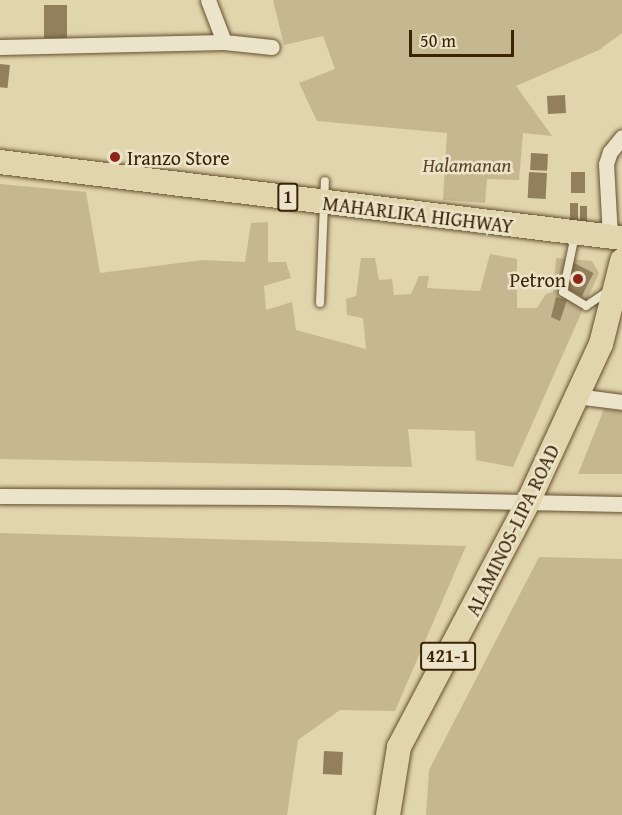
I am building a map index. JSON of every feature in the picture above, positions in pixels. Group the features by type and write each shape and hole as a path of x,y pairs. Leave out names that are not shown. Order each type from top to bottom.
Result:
{"main road":[{"name":"MAHARLIKA HIGHWAY","path":"0,162 325,191 576,233 616,237"},
{"name":"ALAMINOS-LIPA ROAD","path":"388,815 399,747 528,504 601,344 622,261"},
{"name":"ALAMINOS-LIPA ROAD","path":"601,344 622,320"}],"street":[{"path":"208,0 224,42"},
{"path":"0,47 224,42 272,47"},
{"path":"616,237 606,164 610,152 622,137"},
{"path":"576,396 622,402"},
{"path":"0,496 284,496 528,504 622,504"}],"lane":[{"path":"320,303 325,191"},
{"path":"576,233 565,295 586,306 614,286"}],"green space":[{"name":"Halamanan","path":"273,0 622,0 622,33 599,50 516,86 552,136 523,133 519,180 487,179 485,203 443,200 447,133 317,121 299,83 335,69 323,36 284,45"},
{"path":"0,184 86,192 100,273 203,260 245,262 251,223 268,222 268,262 286,262 291,278 264,286 266,310 292,302 296,330 366,349 363,318 347,315 346,299 356,296 361,258 375,258 379,280 392,279 394,295 411,294 419,276 429,276 427,288 480,291 490,254 517,259 517,308 537,308 546,294 553,292 556,258 592,261 599,273 513,467 476,460 475,431 408,429 412,467 0,459"},
{"path":"604,409 622,411 622,474 578,474"},
{"path":"0,533 466,546 395,711 340,710 298,740 287,815 0,815"},
{"path":"539,557 622,559 622,815 426,815 429,770"}],"building":[{"path":"44,5 67,5 67,38 44,38"},
{"path":"0,64 10,65 8,88 0,87"},
{"path":"565,95 566,113 548,114 547,96"},
{"path":"531,153 548,154 547,171 530,170"},
{"path":"529,172 547,173 546,199 528,198"},
{"path":"571,172 585,172 585,193 571,193"},
{"path":"570,203 578,203 578,220 570,220"},
{"path":"580,206 587,206 587,222 580,222"},
{"name":"Petron","path":"574,263 594,273 582,296 562,286"},
{"path":"556,297 567,300 560,321 551,317"},
{"path":"324,751 343,752 342,775 323,774"}],"place":[{"name":"Iranzo Store","path":"115,157"},
{"name":"Petron","path":"578,279"}]}
